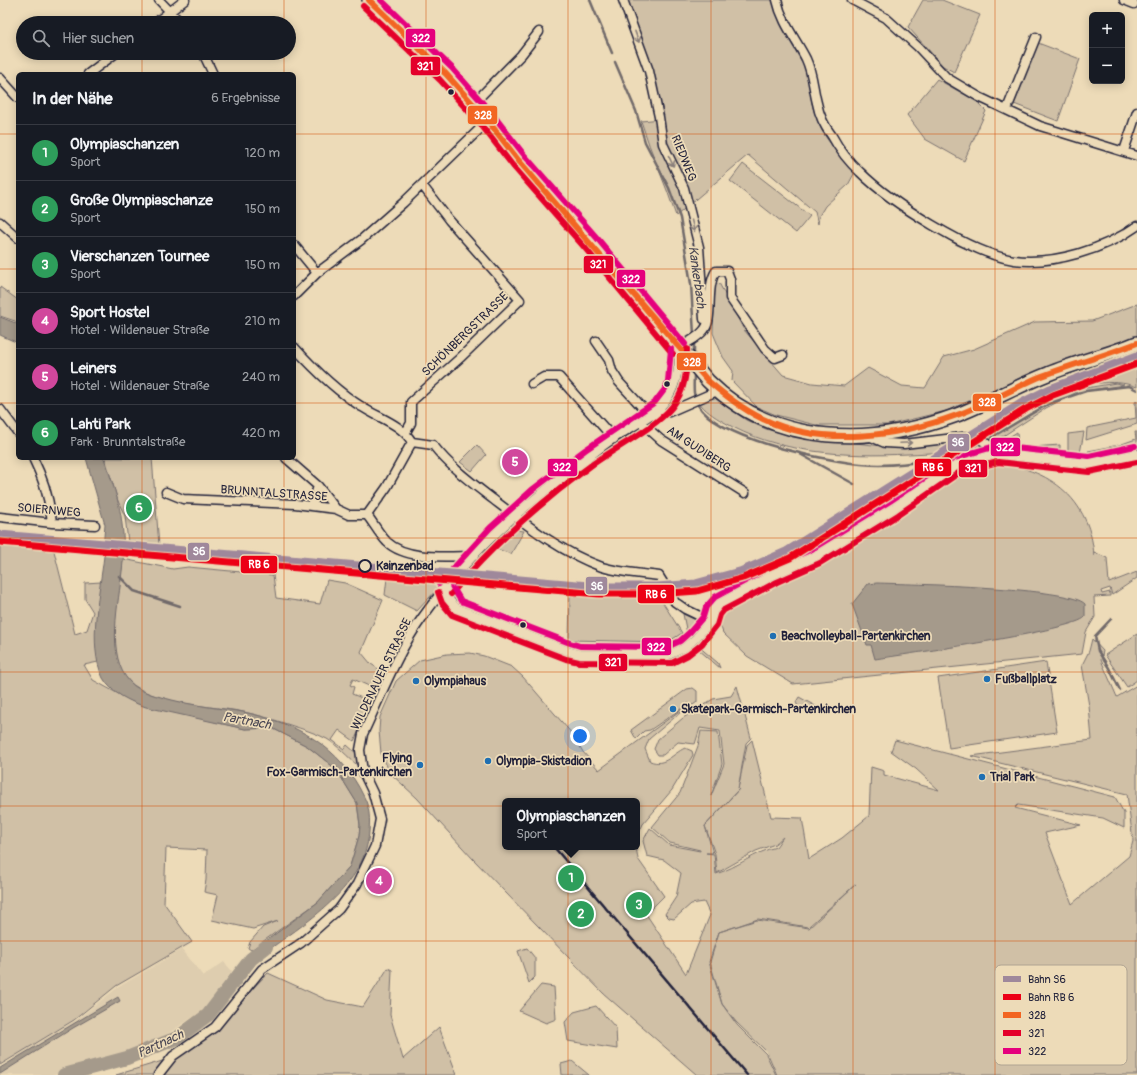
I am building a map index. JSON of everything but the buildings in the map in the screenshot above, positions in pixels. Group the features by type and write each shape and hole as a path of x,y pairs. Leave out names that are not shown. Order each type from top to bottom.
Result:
{"main road":[{"path":"369,0 446,74 473,104 488,121 518,161 683,346 694,366 717,391 755,416 783,428 811,434 843,437 869,436 899,432 958,415 1049,374 1137,343"}],"street":[{"path":"159,0 173,16"},
{"path":"164,16 185,0"},
{"name":"RIEDWEG","path":"623,0 649,71 663,144 684,188 698,247 704,331"},
{"path":"777,0 785,26 806,60 814,83 818,107 831,136 859,171 913,212 954,236 986,252 1007,258 1023,260 1043,259 1080,253 1109,243 1137,226"},
{"path":"852,0 886,18 918,47 947,78 979,97 1040,126 1137,156"},
{"path":"1124,0 1134,4"},
{"path":"473,104 521,55 539,32"},
{"path":"1007,109 1036,37"},
{"path":"91,72 107,60"},
{"path":"206,60 212,72"},
{"path":"0,78 16,96"},
{"path":"1124,151 1137,112"},
{"path":"296,294 317,273 361,240 422,185 488,121"},
{"name":"SCHÖNBERGSTRASSE","path":"406,432 411,423 411,402 460,358 520,300 457,230 422,185"},
{"path":"0,222 16,236"},
{"path":"296,247 317,273"},
{"path":"683,346 704,331 708,317 712,277 716,271 727,271 730,279 730,298 749,327 765,349 775,358 783,355"},
{"path":"596,341 609,360 612,371 619,382 641,406 653,415"},
{"name":"WILDENAUER STRASSE","path":"158,1075 173,1056 216,1027 262,970 301,943 339,909 357,884 375,846 380,819 373,793 363,772 360,750 363,734 407,642 421,619 474,556 515,516 551,486 614,439 653,415 672,393 677,378 683,346"},
{"path":"296,349 317,371 361,407 406,432 412,442"},
{"path":"532,384 544,377 559,377 614,439"},
{"name":"WILDENAUER STRASSE","path":"653,415 669,412 717,391"},
{"path":"0,409 16,430"},
{"name":"AM GUDIBERG","path":"642,423 661,440 745,493"},
{"path":"869,436 885,443 911,443 971,436 980,439 991,446 997,454"},
{"path":"412,442 387,487 367,515 388,543 403,552 428,556 474,556"},
{"path":"412,442 433,445 447,463 535,532 568,552 602,566 622,572 659,576 675,602 685,609 710,621"},
{"path":"446,589 449,599 456,608 579,654 669,655 684,648 710,621 713,611 719,604 773,575 816,556 894,508 957,465 997,454 1089,464 1136,456"},
{"path":"34,460 41,477 51,511 52,523"},
{"path":"288,460 318,486 336,509"},
{"path":"312,506 318,486"},
{"name":"BRUNNTALSTRASSE","path":"166,492 183,499 312,506 336,509 349,514 367,515"},
{"name":"SOIERNWEG","path":"0,517 52,523 95,525"}],"shaded area":[{"path":"626,0 773,0 779,18 804,63 808,76 813,108 818,122 826,138 855,172 848,185 825,206 819,216 818,224 815,212 748,155 676,216 641,121 661,119"},
{"path":"923,0 942,0 980,15 954,72 943,66 908,27"},
{"path":"1038,43 1080,59 1058,121 1014,104"},
{"path":"937,79 976,101 986,111 964,161 925,139 907,115"},
{"path":"743,164 810,216 796,233 730,181"},
{"path":"901,207 998,259 996,261 957,245 901,211"},
{"path":"719,283 744,330 783,375 812,383 844,386 868,368 902,386 925,388 944,357 974,349 1035,322 1092,321 1137,304 1137,336 1045,368 946,411 888,425 816,425 776,415 757,407 732,381 733,371 723,357 713,333 715,286"},
{"path":"0,287 16,299 16,321 0,316"},
{"path":"1120,364 1122,368 1118,370 1137,364 1137,387 1116,383 1124,385 1077,392 1046,408 994,441 979,432 987,425 1019,407 1085,377","holes":["1116,383 1056,393 1087,385"]},
{"path":"712,396 746,420 766,429 793,436 900,448 971,441 971,446 940,452 885,455 837,454 789,447 743,432 722,421 699,402"},
{"path":"1137,401 1137,424 1086,440 1087,428 1136,418 1135,402"},
{"path":"1017,432 1018,448 1060,445 1060,453 1004,448 998,444"},
{"path":"1084,432 1080,453 1068,451 1068,434"},
{"path":"1135,432 1137,432 1137,446 1089,455 1088,451 1119,445 1136,439"},
{"path":"477,445 486,455 472,471 460,462"},
{"path":"106,460 152,460 159,545 128,542 125,516 118,501"},
{"path":"980,464 1022,468 1041,475 1058,485 1072,498 1083,515 1090,534 1094,556 1094,552 1107,558 1109,583 1137,572 1137,578 1112,595 1110,588 1101,591 1102,594 1110,592 1110,596 1094,597 1095,617 1086,632 1082,654 793,684 747,656 723,633 719,621 726,608 774,579 876,531 904,510 912,499 950,474"},
{"path":"514,530 524,531 511,554 494,548"},
{"path":"0,545 54,551 75,634 87,630 93,612 85,599 85,583 101,582 97,616 98,662 84,665 93,680 135,703 245,729 272,728 307,746 336,769 357,803 360,825 359,836 350,866 318,902 251,950 248,948 250,942 263,927 278,921 253,929 212,920 218,895 204,892 207,850 166,848 164,903 192,942 116,986 74,1020 0,1065"},
{"path":"123,559 173,569 188,567 273,575 276,598 320,604 327,580 345,583 383,600 361,652 371,664 386,674 378,690 353,679 350,685 354,687 352,694 367,700 369,695 374,698 354,741 339,730 332,740 344,749 347,745 356,753 357,765 331,742 314,733 250,713 194,705 157,696 141,690 128,680 120,668 115,642 116,614"},
{"path":"387,578 434,580 440,586 417,611 385,595"},
{"path":"570,596 660,598 682,633 668,642 569,640"},
{"path":"683,614 696,620 695,626 687,634"},
{"path":"1137,634 1137,680 1127,687 1105,655"},
{"path":"1092,639 1103,651 1101,660 1117,697 1137,685 1137,1075 777,1075 767,1052 736,1022 722,1004 737,1025 766,1054 776,1075 697,1075 603,993 473,859 417,798 390,773 381,753 379,731 380,717 396,681 420,660 447,654 470,653 484,656 512,667 523,677 574,736 583,752 599,770 686,706 687,707 649,739 645,749 650,761 655,762 664,761 685,748 692,751 693,755 672,790 643,824 640,830 640,798 502,798 502,850 636,850 638,859 664,896 646,914 686,974 710,915 704,902 691,904 674,919 669,918 665,914 676,897 681,873 664,860 647,856 643,841 650,828 669,845 700,851 670,843 652,827 680,793 698,746 701,731 718,732 722,764 711,796 724,764 720,731 700,728 695,744 678,742 663,755 658,755 654,749 658,739 683,718 713,699 731,696 737,686 751,738 746,743 738,789 747,745 752,740 771,817 802,818 809,859 842,838 869,816 871,767 884,771 884,775 939,790 916,769 891,751 895,740 1115,797 1124,813 1124,828 1103,818 1018,805 1015,808 1081,825 1045,833 1072,904 1129,856 1133,841 1127,794 971,756 1092,740 1089,706 1082,665 1089,651","holes":["705,826 715,854 717,873 756,851 775,844 783,837 776,847 761,852 732,868 716,874 714,854 706,853 713,853","856,884 809,928 757,920 719,932 758,919 808,927","719,932 710,962 722,1004 709,962"]},
{"path":"697,645 718,663 720,668 699,650 657,661 643,658 678,655"},
{"path":"1046,662 1057,732 949,748 938,678"},
{"path":"693,688 697,691 697,702 693,705 688,704 650,730 644,731 636,739 631,730 687,689"},
{"path":"799,697 819,708 815,714 799,709 796,702"},
{"path":"527,948 535,958 535,977 529,983 518,951"},
{"path":"182,949 203,976 224,962 232,971 205,1009 163,1037 122,1054 55,1075 0,1075 16,1055 76,1020 117,988"},
{"path":"388,968 392,970 390,1015 403,1059 439,1027 457,1075 158,1075 173,1056 215,1027 268,973 327,1000 363,1007"},
{"path":"541,985 554,987 556,1019 546,1023 519,1011"},
{"path":"596,1006 616,1028 617,1049 568,1041 565,1022 574,1012"},
{"path":"169,1059 156,1075 116,1075"},
{"path":"572,1061 589,1075 562,1075 561,1064"}],"water":[{"path":"0,317 16,323 16,342 0,335"},
{"path":"87,460 105,460 115,491 121,516 123,530 123,553 117,613 116,644 122,671 130,682 139,689 172,700 243,712 263,717 299,730 315,740 343,764 354,779 367,805 369,832 365,853 356,872 343,890 327,906 256,959 246,956 318,902 350,866 359,836 360,825 357,803 336,769 307,746 272,728 245,729 146,707 122,696 111,688 103,678 98,665 95,634 104,556 103,548 105,525"},
{"path":"877,583 1021,590 1051,594 1073,598 1085,604 1085,617 1075,622 1022,635 875,659 871,645 867,645 852,604 868,584"},
{"path":"118,997 120,1001 73,1028 0,1074 0,1068"}],"waterway":[{"name":"Kankerbach","path":"590,0 612,53"},
{"name":"Kankerbach","path":"615,62 636,111 645,142 669,188 680,218 691,284 694,335"},
{"name":"Kankerbach","path":"694,340 694,357"},
{"name":"Kankerbach","path":"694,372 696,401 710,418 730,430 754,440 810,456 861,464 891,465 929,460 977,445"},
{"name":"Kankerbach","path":"992,437 1048,404 1086,391 1129,386 1137,390"},
{"path":"800,454 854,484"},
{"path":"119,576 134,591 180,606"},
{"path":"1111,619 1095,636 1098,651 1109,668 1120,690"},
{"name":"Partnach","path":"64,1075 127,1058 177,1038 208,1015 251,959 266,947"}],"railway":[{"path":"557,850 747,1075"}],"rail line":[{"name":"S6","path":"0,534 600,586 657,586 696,583 740,571 786,551 1022,402 1050,388 1137,355"}],"transit line":[{"name":"328","path":"369,0 446,74 488,121 519,161 708,381 727,397 763,419 786,428 834,436 860,436 910,429 957,415 978,407 1037,378 1137,343"},
{"name":"322","path":"381,0 452,68 685,344"},
{"name":"321","path":"363,6 440,80 482,126 513,166 585,248 673,354"},
{"name":"322","path":"439,584 490,528 532,490 585,450 655,402 665,389 668,381 671,349"},
{"name":"321","path":"451,594 499,542 516,526 570,481 644,431 672,407 680,394 685,380 687,349"},
{"path":"0,542 599,594 657,594 697,591 743,578 790,558 1026,409 1053,395 1137,364"},
{"name":"322","path":"452,586 461,601 580,646 667,647 680,641 690,632 703,617 706,607 715,597 769,568 812,549 890,501 954,458 996,446 1089,456 1135,446"},
{"name":"321","path":"438,592 442,603 452,615 566,659 579,662 672,663 688,655 702,644 717,625 720,615 724,610 777,582 820,563 898,515 960,472 998,462 1089,472 1137,462"}],"place":[{"name":"Leiners","path":"515,462"},
{"name":"Lahti Park","path":"139,508"},
{"name":"Kainzenbad","path":"365,566"},
{"name":"Beachvolleyball-Partenkirchen","path":"773,636"},
{"name":"Fußballplatz","path":"987,679"},
{"name":"Olympiahaus","path":"416,681"},
{"name":"Skatepark-Garmisch-Partenkirchen","path":"673,709"},
{"name":"Olympia-Skistadion","path":"488,761"},
{"name":"Flying Fox-Garmisch-Partenkirchen","path":"420,765"},
{"name":"Trial Park","path":"982,777"},
{"name":"Olympiaschanzen","path":"571,878"},
{"name":"Sport Hostel","path":"379,881"},
{"name":"Vierschanzen Tournee","path":"639,905"},
{"name":"Große Olympiaschanze","path":"581,914"}]}
